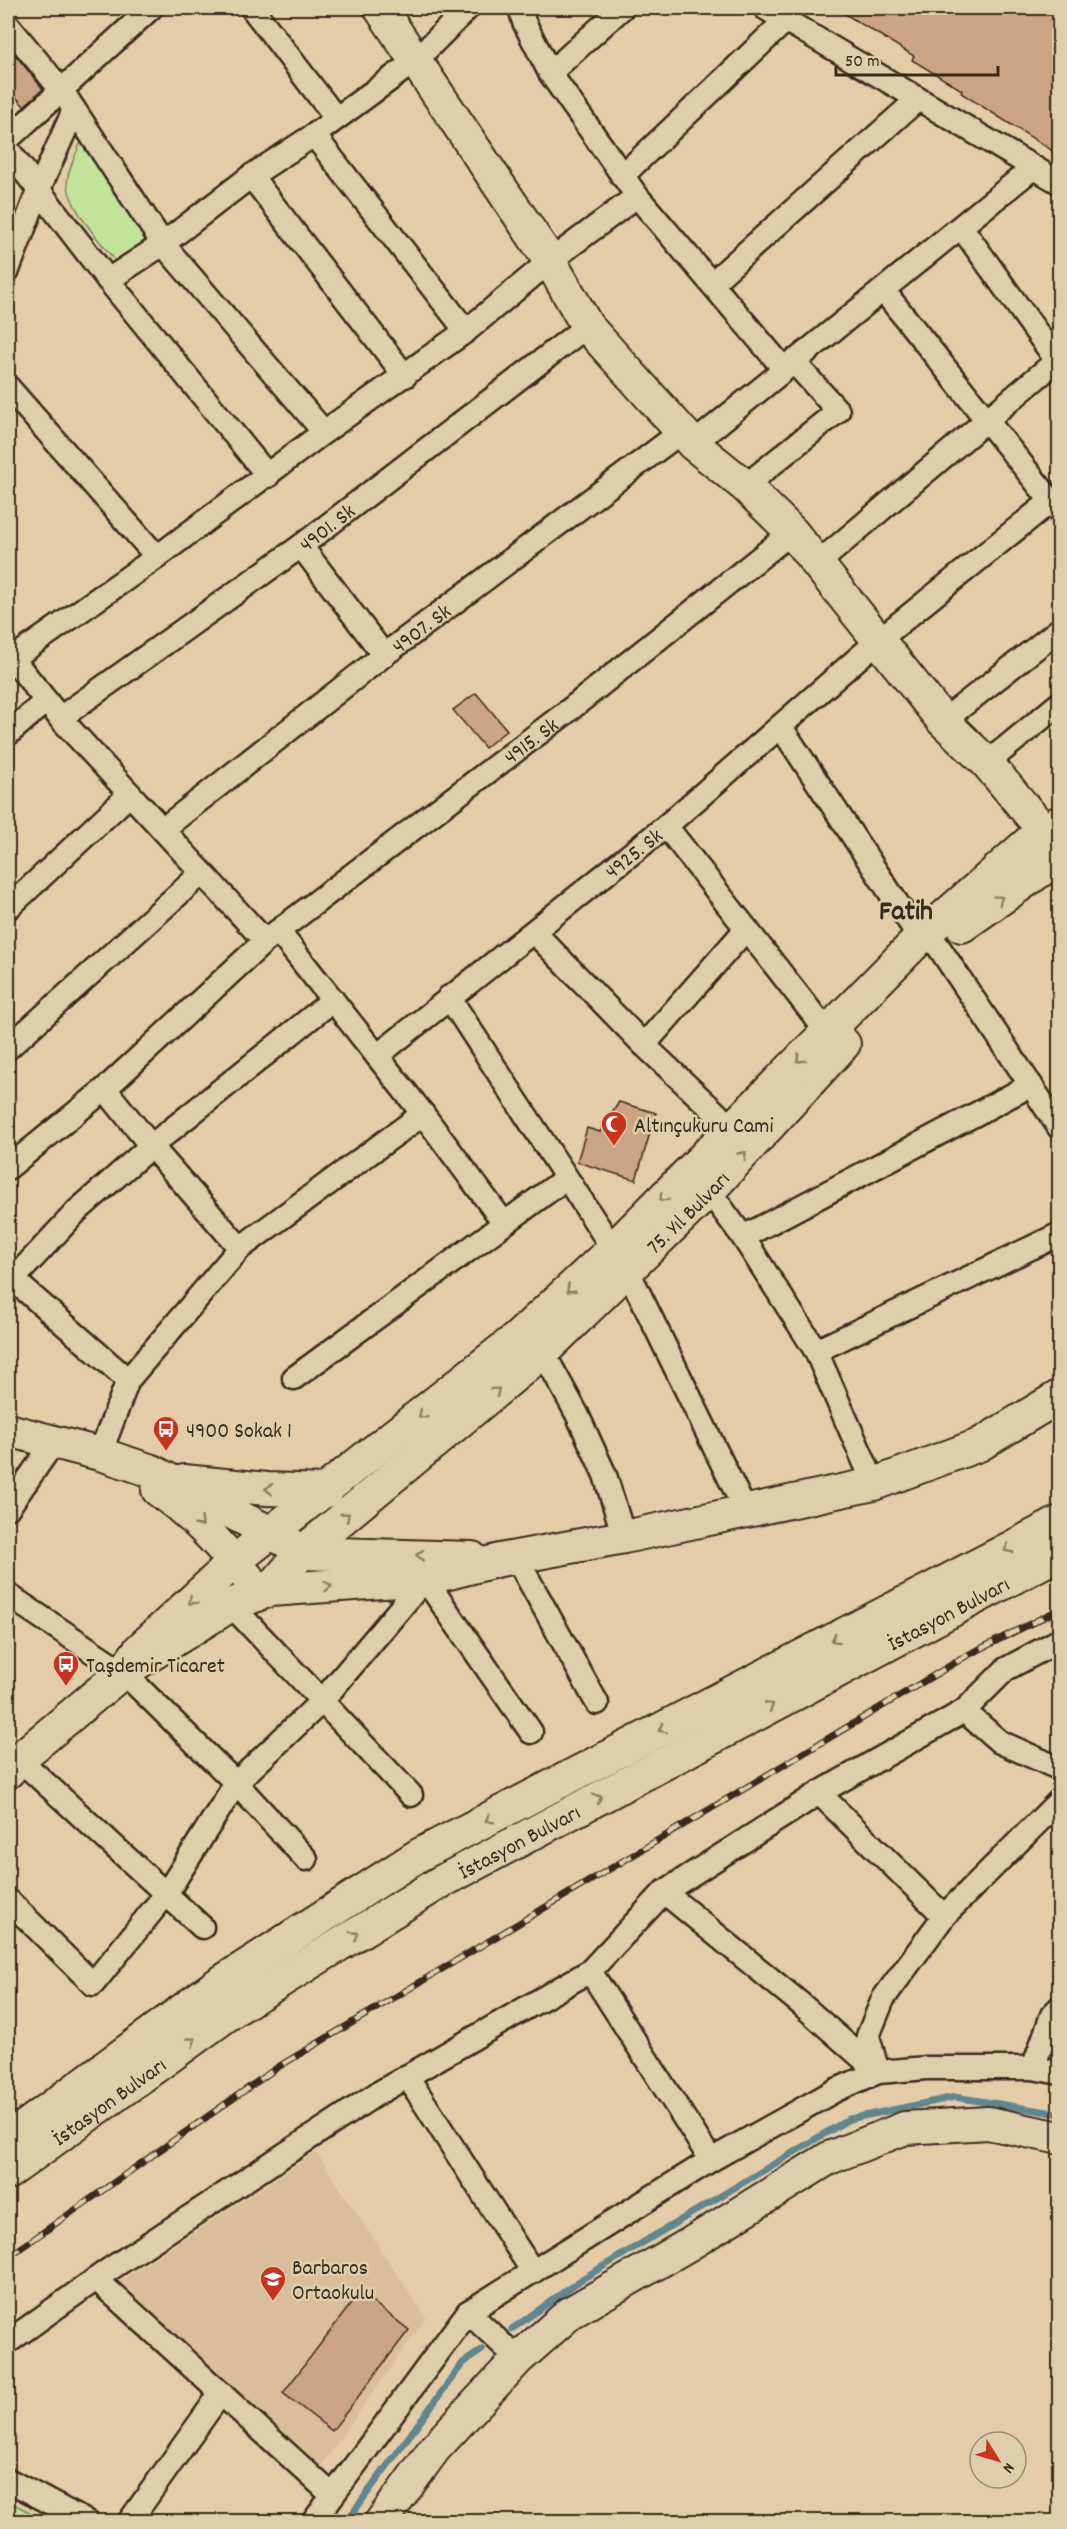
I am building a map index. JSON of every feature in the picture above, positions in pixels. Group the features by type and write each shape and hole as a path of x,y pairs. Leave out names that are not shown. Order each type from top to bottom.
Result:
{"street":[{"path":"8,140 68,101 151,8"},
{"path":"252,8 335,117"},
{"path":"380,8 550,261 587,326 687,438 745,486 792,532 880,639 943,721 1051,826"},
{"path":"108,280 163,244 251,176 314,135 335,117 415,61 468,8"},
{"path":"520,8 524,22 550,73 637,196 712,283 788,365 838,411 745,486"},
{"path":"550,73 622,8"},
{"path":"765,8 1059,183"},
{"path":"622,176 785,21"},
{"path":"8,25 68,101 163,244 324,432"},
{"path":"712,283 918,99"},
{"path":"8,270 39,189 68,101"},
{"path":"314,135 466,332"},
{"path":"8,150 108,280 268,476"},
{"name":"4907. Sk","path":"163,829 384,655 788,365 962,228 1033,168"},
{"path":"251,176 405,376"},
{"path":"504,1223 423,1114 333,1000 272,936 202,873 53,710 10,656 157,557 324,432 466,332 550,261 637,196"},
{"path":"817,564 1058,361 962,228"},
{"path":"883,290 1055,507"},
{"name":"4901. Sk","path":"8,734 53,710 301,546 587,326"},
{"path":"8,387 157,557"},
{"name":"4925. Sk","path":"377,1056 666,826 880,639 1055,507"},
{"name":"4915. Sk","path":"8,1168 105,1089 272,936 568,711 792,532"},
{"path":"301,546 384,655"},
{"path":"943,721 1059,629"},
{"path":"987,763 1059,703"},
{"path":"781,727 1059,1129"},
{"path":"8,908 130,794"},
{"path":"666,826 827,1032"},
{"name":"75. Yıl Bulvarı","path":"270,1590 285,1576 301,1554 543,1352 732,1128 827,1032 929,942 1051,826"},
{"name":"75. Yıl Bulvarı","path":"620,1260 709,1191 826,1063 929,942 980,912 1059,856"},
{"path":"8,1048 202,873"},
{"path":"644,1045 746,928"},
{"path":"534,932 644,1045 732,1128"},
{"path":"449,997 565,1179 620,1260 746,1512"},
{"path":"128,1380 9,1280 77,1211 151,1146 333,1000"},
{"path":"743,1237 1030,1085"},
{"path":"105,1089 151,1146 240,1248"},
{"path":"110,1458 128,1380 240,1248 423,1114"},
{"path":"294,1378 565,1179"},
{"path":"709,1191 743,1237 816,1351 874,1484"},
{"path":"816,1351 1059,1234"},
{"path":"123,1672 140,1649 235,1561 327,1491 518,1337 620,1260"},
{"path":"543,1352 577,1414 605,1475 624,1537"},
{"path":"202,1927 166,1894 11,1766 123,1672 231,1605 270,1590 425,1579 508,1558 624,1537 874,1484 979,1445 1059,1396"},
{"path":"8,1430 110,1458 171,1479 288,1542 301,1554 508,1558"},
{"path":"8,1508 54,1442"},
{"path":"110,1458 187,1510 235,1561 247,1578 270,1590"},
{"path":"171,1479 267,1489 327,1491"},
{"name":"İstasyon Bulvarı","path":"8,2139 215,1986 419,1855 1059,1522"},
{"name":"İstasyon Bulvarı","path":"8,2173 234,2010 439,1883 1059,1553"},
{"path":"508,1558 597,1703"},
{"path":"8,1900 93,1984 166,1894 236,1782 322,1701 425,1579"},
{"path":"425,1579 531,1732"},
{"path":"8,1594 123,1672 236,1782 306,1858"},
{"path":"231,1605 411,1795"},
{"path":"8,2342 96,2279 407,2076 590,1971 664,1892 819,1793 964,1711 1005,1669 1059,1640"},
{"path":"964,1711 1000,1742 1059,1769"},
{"path":"819,1793 944,1916"},
{"path":"878,2072 868,2036 883,1999 944,1916 1059,1800"},
{"path":"664,1892 801,2004 878,2072"},
{"path":"590,1971 711,2160"},
{"path":"1033,2068 1052,2016 1059,2007"},
{"path":"313,2522 468,2312 711,2160 836,2090 878,2072 927,2068 1033,2068 1059,2073"},
{"path":"407,2076 533,2272"},
{"path":"381,2522 435,2448 518,2359 570,2313 688,2246 829,2158 905,2128 988,2123 1059,2138"},
{"path":"96,2279 332,2495"},
{"path":"468,2312 518,2359"},
{"path":"129,2522 221,2393"},
{"path":"8,2480 87,2522"}],"shaded area":[{"name":"Barbaros Ortaokulu","path":"316,2152 426,2318 315,2474 113,2286"}],"green space":[{"path":"83,137 150,236 117,263 85,222 71,198 68,176"},
{"path":"8,2501 47,2521 8,2521"}],"building":[{"path":"835,8 1041,8 1059,20 1059,155 961,93 962,90 912,60 914,56"},
{"path":"8,46 43,89 24,106 16,97 8,105"},
{"path":"476,693 507,730 485,748 453,710"},
{"name":"Altınçukuru Cami","path":"619,1102 656,1113 636,1180 577,1162 587,1128 600,1132"},
{"path":"360,2292 409,2330 332,2431 283,2393"}],"waterway":[{"path":"512,2329 582,2279 849,2119 955,2097 1060,2114"},
{"path":"346,2522 463,2363 482,2350"}],"railway":[{"path":"8,2257 278,2067 968,1655 1060,1609"}],"place":[{"name":"Altınçukuru Cami","path":"614,1147"},
{"name":"4900 Sokak 1","path":"166,1452"},
{"name":"Taşdemir Ticaret","path":"66,1687"},
{"name":"Barbaros Ortaokulu","path":"273,2302"}],"district":[{"name":"Fatih","path":"906,909"}]}
